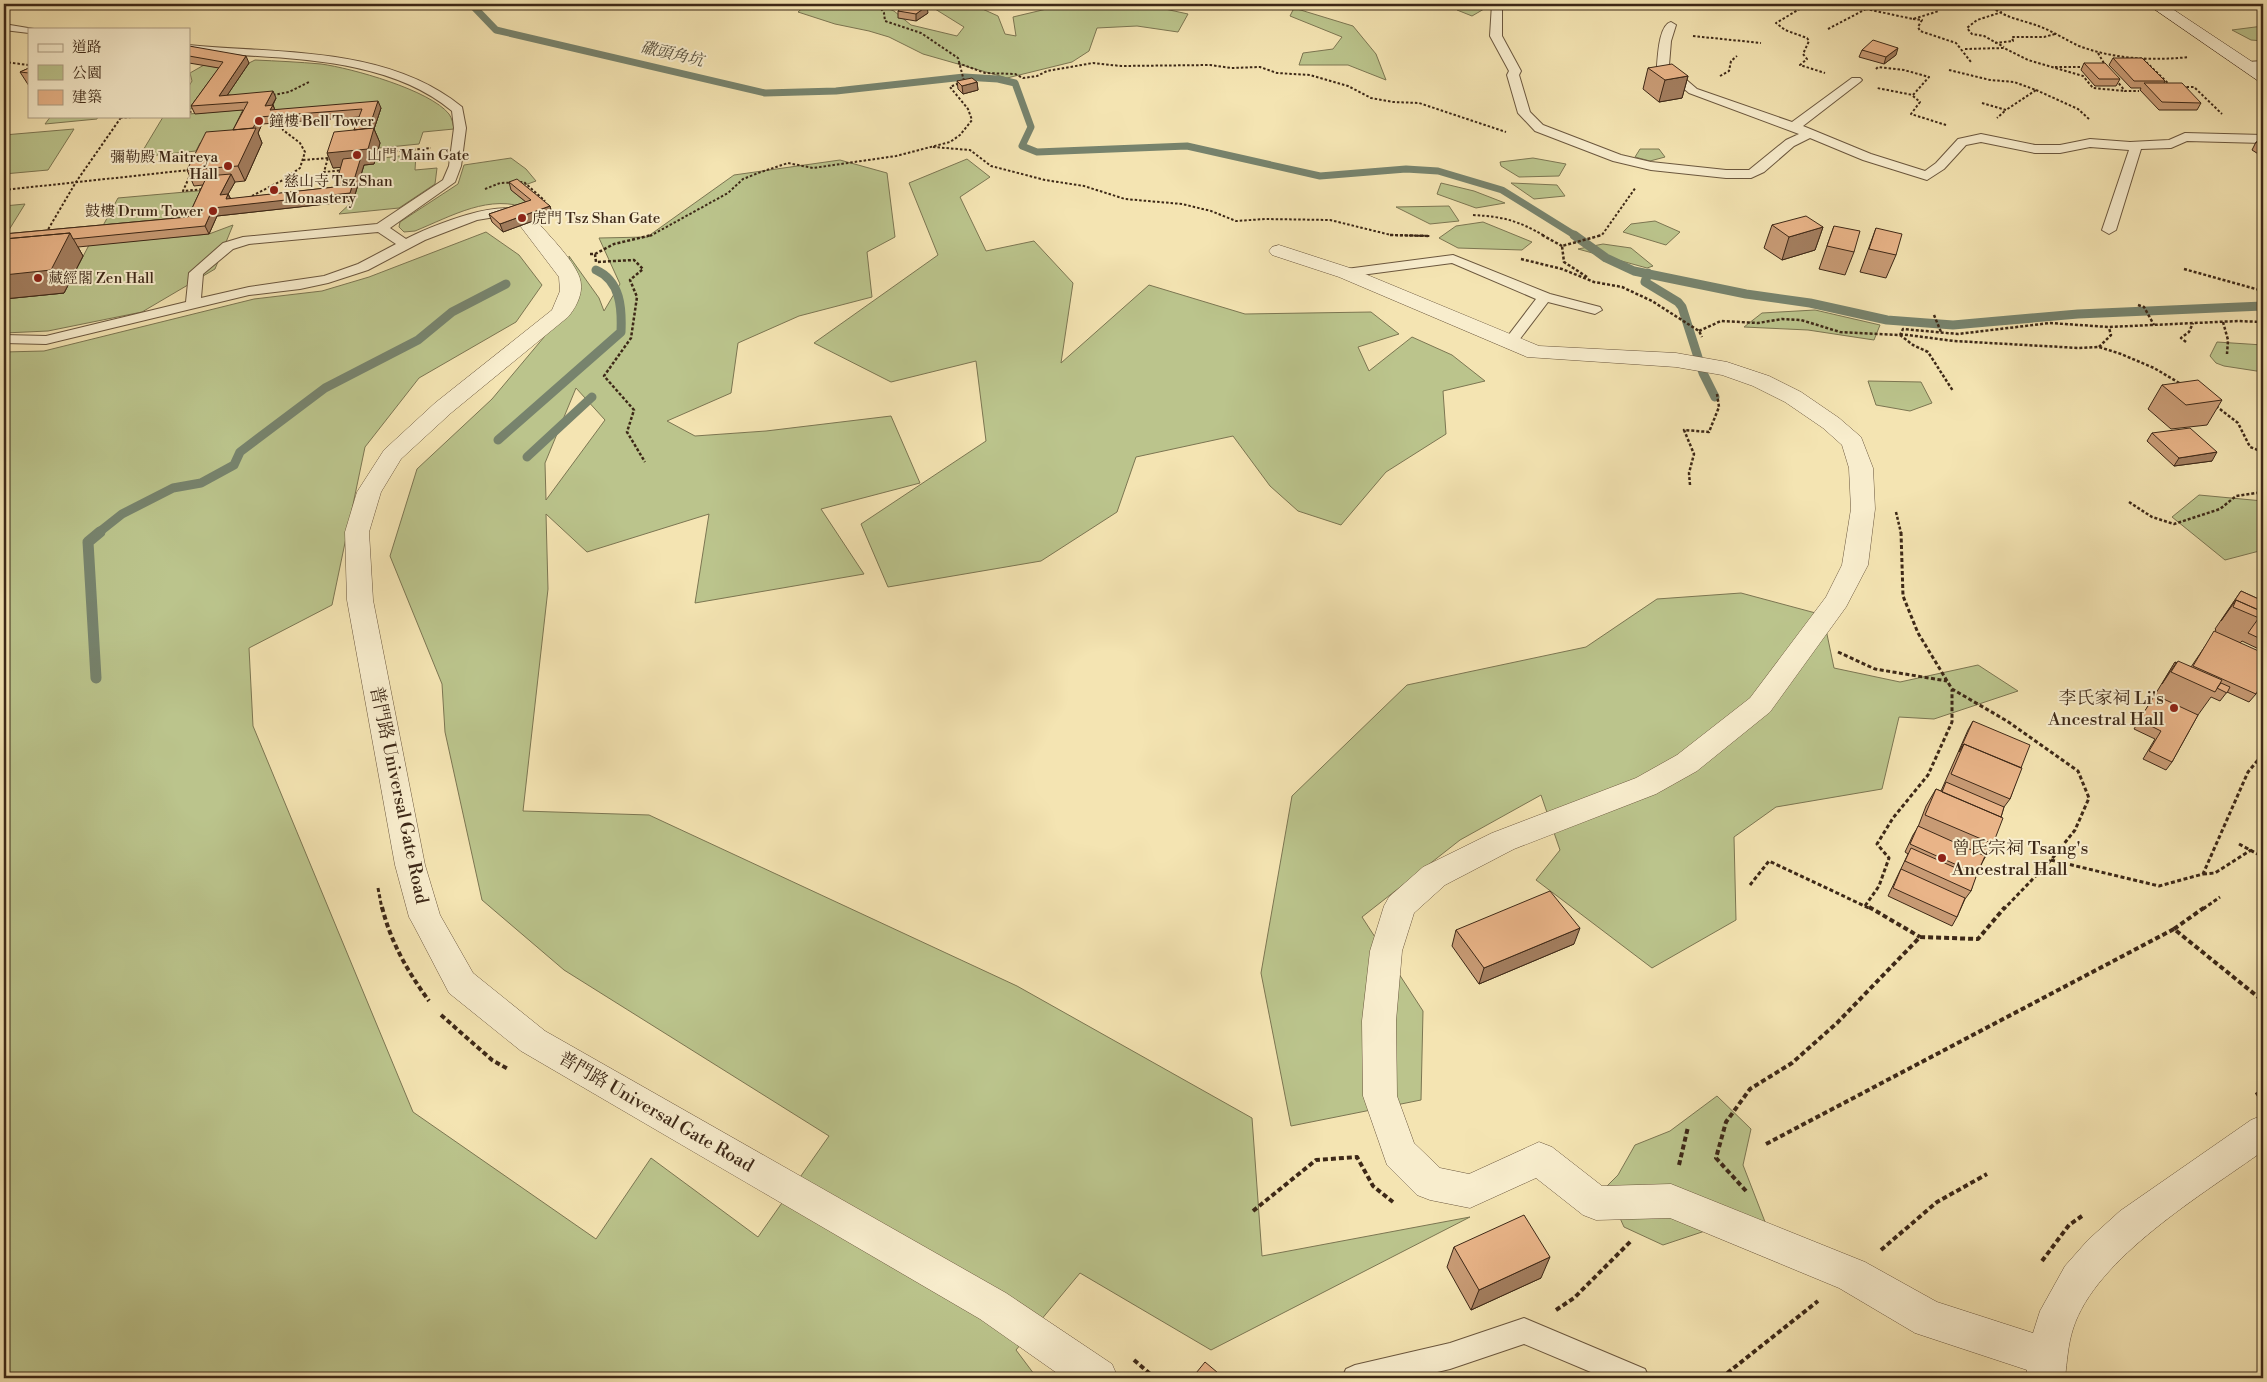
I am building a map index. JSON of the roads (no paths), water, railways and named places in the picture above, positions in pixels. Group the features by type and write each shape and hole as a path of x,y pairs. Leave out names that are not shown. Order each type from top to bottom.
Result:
{"street":[{"path":"2155,4 2255,65 2263,76"},
{"name":"普門路 Universal Gate Road","path":"539,215 571,282 570,296 561,313 443,408 392,455 369,492 356,532 360,600 410,865 426,917 461,983 533,1041 993,1306 1098,1378"},
{"path":"1279,252 1346,273 1536,352 1676,360 1700,364 1761,381 1793,397 1831,423 1852,442 1861,468 1863,509 1859,548 1855,565 1837,601 1760,705 1688,763 1646,786 1503,841 1434,876 1400,906 1386,951 1379,1021 1380,1096 1400,1154 1430,1183 1470,1191 1540,1159 1596,1203 1671,1201 1852,1275 1929,1319 2046,1368 2054,1325 2078,1279 2101,1253 2133,1224 2263,1131"}],"lane":[{"path":"1497,4 1496,36 1515,71 1513,75 1524,113 1539,128 1616,158 1651,166 1726,174 1751,174 1760,169 1790,143 1808,134"},
{"path":"1671,24 1665,41 1663,66 1693,91 1794,127 1867,157 1928,176 1962,142 1981,138 2035,149 2060,149 2090,143 2120,146 2171,144 2185,137 2263,139"},
{"path":"4,27 28,30"},
{"path":"190,48 277,54 379,70 418,83 439,95 458,110 460,128 455,166 449,182 381,228 248,240 228,246 196,273 193,305"},
{"path":"1794,127 1855,81"},
{"path":"2109,230 2136,146"},
{"path":"4,340 46,340 249,291 300,285 328,279 363,267 420,237 474,217 495,212 539,215"},
{"path":"381,228 406,245"},
{"path":"1346,273 1453,259 1545,297 1595,310"},
{"path":"1511,342 1545,297"},
{"path":"1355,1378 1450,1356 1524,1332 1636,1378"}],"waterway":[{"name":"䃟頭角坑","path":"471,4 496,30 765,93 836,91 964,77 998,79 1015,83 1031,127 1022,146 1037,152 1187,146 1320,176 1406,169 1438,171 1502,190 1576,236"},
{"path":"1574,235 1606,258 1634,271 1648,274"},
{"path":"498,440 621,332 620,305 615,288 611,281 596,270"},
{"path":"1648,274 1746,294 1810,303 1887,320 1953,325 2078,314 2263,306"},
{"path":"1648,274 1645,282 1678,302 1682,307 1703,373 1715,397"},
{"path":"98,533 122,514 173,488 201,483 234,465 240,452 325,388 418,340 452,312 506,284"},
{"path":"527,457 592,397"},
{"path":"96,678 88,542 100,532"}],"place":[{"name":"鐘樓 Bell Tower","path":"259,121"},
{"name":"山門 Main Gate","path":"357,155"},
{"name":"彌勒殿 Maitreya Hall","path":"228,166"},
{"name":"慈山寺 Tsz Shan Monastery","path":"274,190"},
{"name":"鼓樓 Drum Tower","path":"213,211"},
{"name":"虎門 Tsz Shan Gate","path":"522,218"},
{"name":"藏經閣 Zen Hall","path":"38,278"},
{"name":"李氏家祠 Li's Ancestral Hall","path":"2174,708"},
{"name":"曾氏宗祠 Tsang's Ancestral Hall","path":"1942,858"}]}
